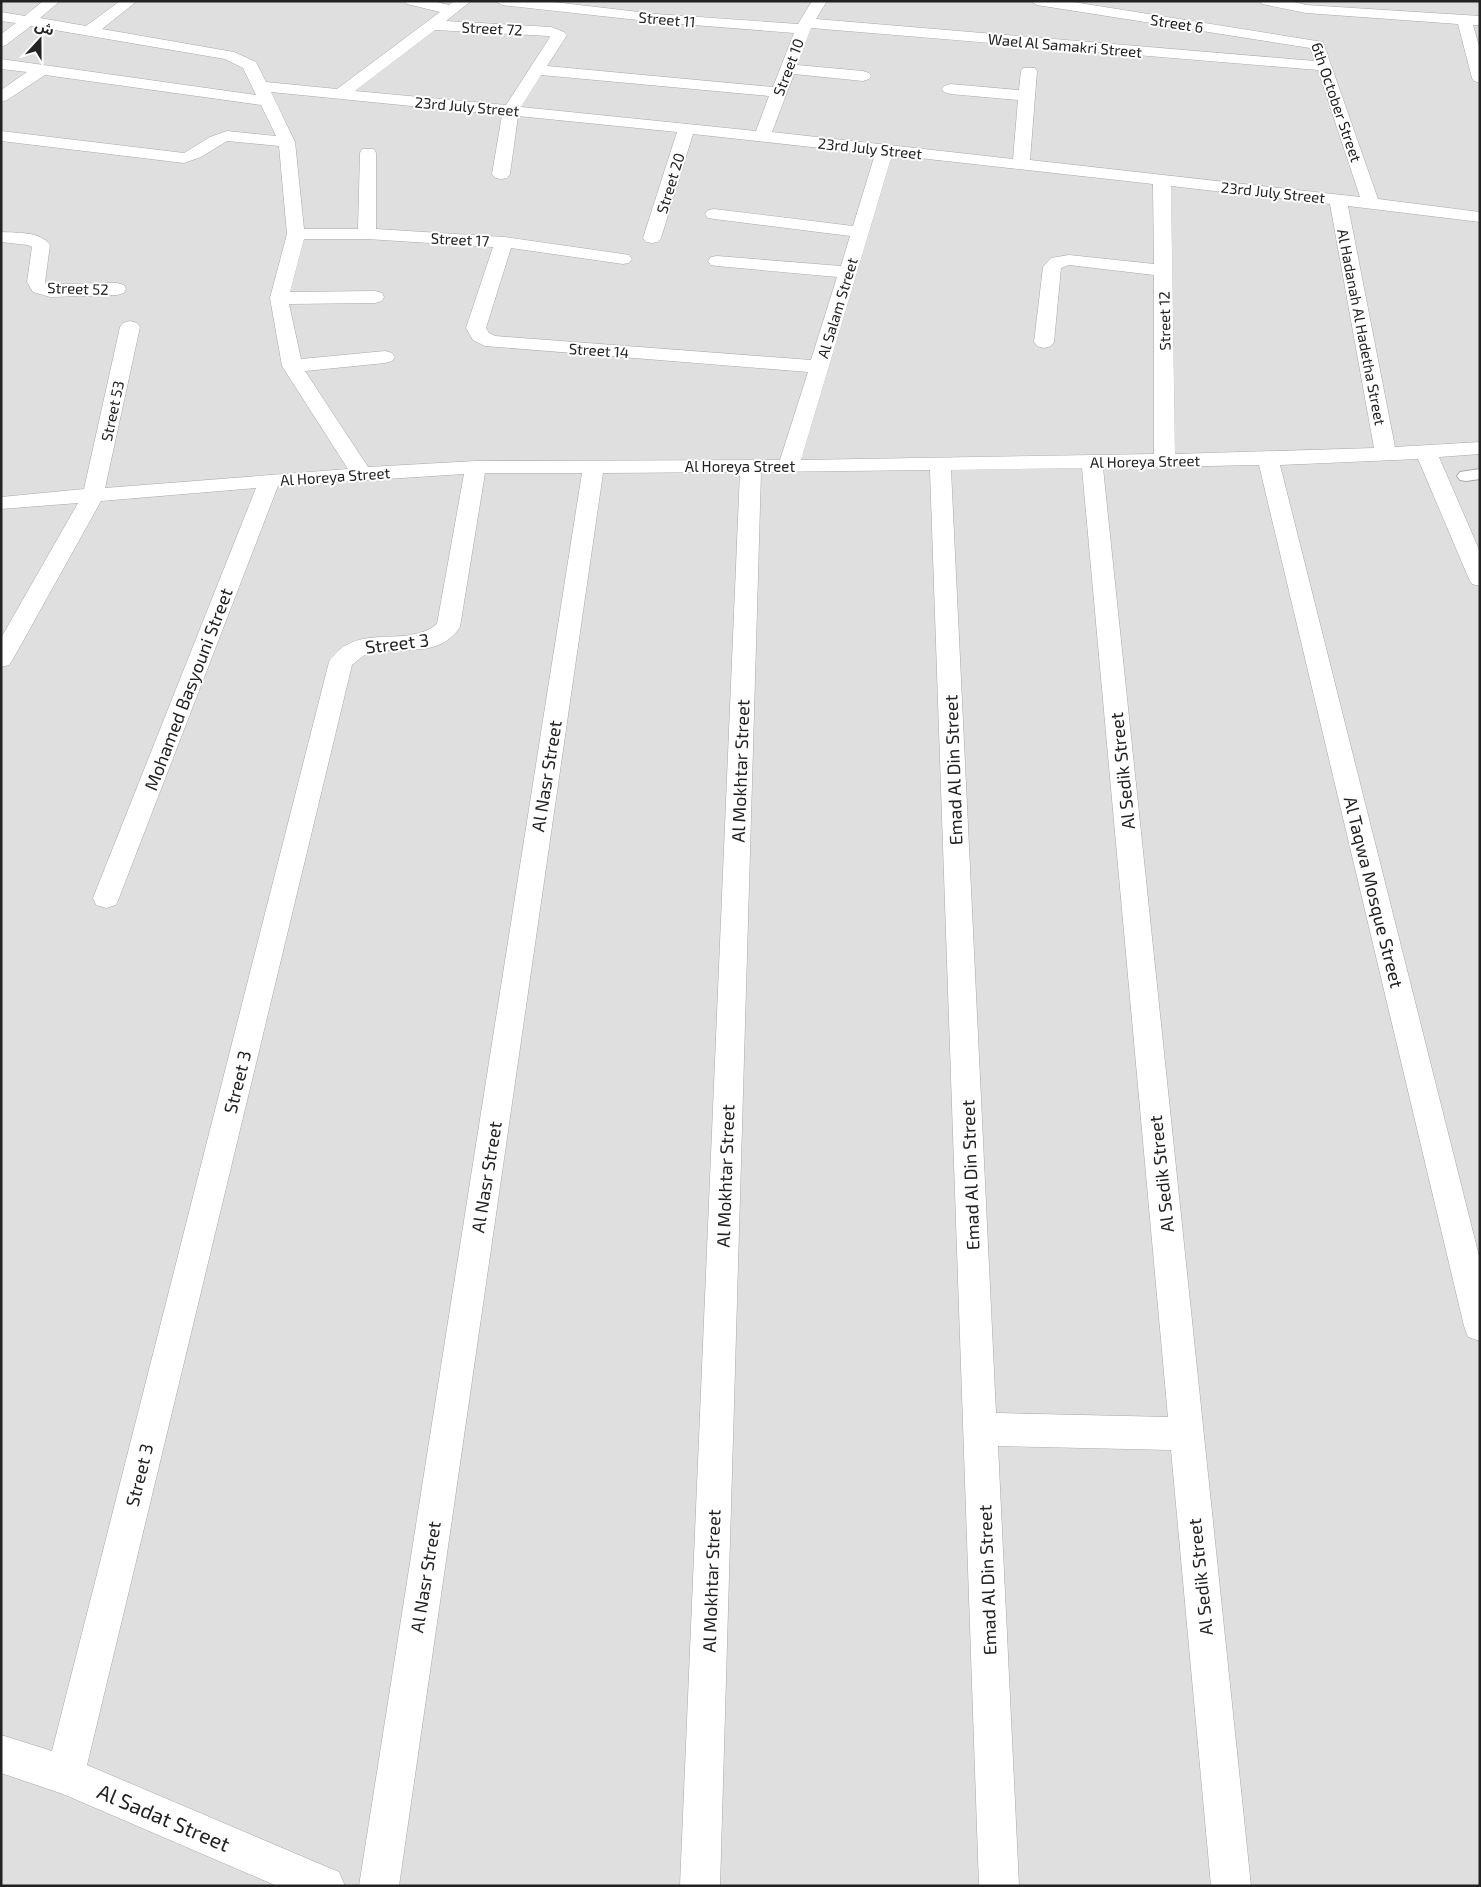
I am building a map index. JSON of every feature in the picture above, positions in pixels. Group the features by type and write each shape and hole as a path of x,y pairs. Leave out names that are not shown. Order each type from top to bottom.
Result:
{"street":[{"path":"1,42 53,1"},
{"path":"89,32 130,1"},
{"path":"412,1 457,6"},
{"name":"Street 11","path":"502,1 656,18 804,26"},
{"name":"Street 10","path":"762,136 804,26 820,1"},
{"name":"Street 6","path":"1037,1 1318,45"},
{"path":"1267,1 1472,21 1480,78"},
{"name":"6th October Street","path":"1305,5 1371,203"},
{"path":"340,94 457,6"},
{"path":"1,16 229,55 250,65 288,142 296,234 278,298 292,366 360,473"},
{"name":"Street 72","path":"432,25 551,32 559,35 537,70"},
{"name":"Wael Al Samakri Street","path":"804,26 1324,66"},
{"name":"23rd July Street","path":"1,64 264,94 340,94 687,128 1338,199 1480,217"},
{"path":"1,97 43,69"},
{"path":"788,69 863,76"},
{"path":"501,174 511,110 537,70 779,92"},
{"path":"1021,165 1029,71"},
{"path":"950,89 1027,96"},
{"name":"Street 20","path":"652,238 687,128"},
{"path":"1,136 184,158 196,155 218,138 227,136 288,142"},
{"name":"Al Salam Street","path":"789,466 885,150"},
{"path":"367,234 368,153"},
{"name":"Street 12","path":"1162,180 1165,461"},
{"name":"Al Hadanah Al Hadetha Street","path":"1338,199 1386,454"},
{"path":"714,214 860,232"},
{"name":"Street 17","path":"296,234 367,234 504,242 623,259"},
{"name":"Street 52","path":"1,237 26,239 38,242 41,245 36,282 40,288 50,291 117,290"},
{"name":"Street 14","path":"504,242 476,328 478,334 483,338 503,343 819,367"},
{"path":"1044,342 1052,267 1057,262 1069,260 1163,271"},
{"path":"718,261 848,272"},
{"path":"278,298 375,297"},
{"name":"Street 53","path":"1,659 93,496 130,327"},
{"path":"292,366 385,357"},
{"name":"Al Horeya Street","path":"1,503 360,473 476,467 593,468 1165,461 1268,459 1480,448"},
{"path":"1426,452 1480,579"},
{"name":"Al Taqwa Mosque Street","path":"1268,459 1480,1326"},
{"name":"Al Sedik Street","path":"1092,462 1231,1886"},
{"name":"Emad Al Din Street","path":"940,464 999,1886"},
{"name":"Al Mokhtar Street","path":"700,1886 751,466"},
{"name":"Street 3","path":"65,1775 341,662 355,648 366,644 421,643 442,634 448,627 476,467"},
{"name":"Al Nasr Street","path":"379,1886 593,468"},
{"name":"Mohamed Basyouni Street","path":"106,898 270,480"},
{"path":"980,1429 1186,1434"},
{"name":"Al Sadat Street","path":"1,1754 65,1775 326,1886"}],"shaded area":[{"path":"1,1 1480,1 1480,1886 1,1886"}]}
